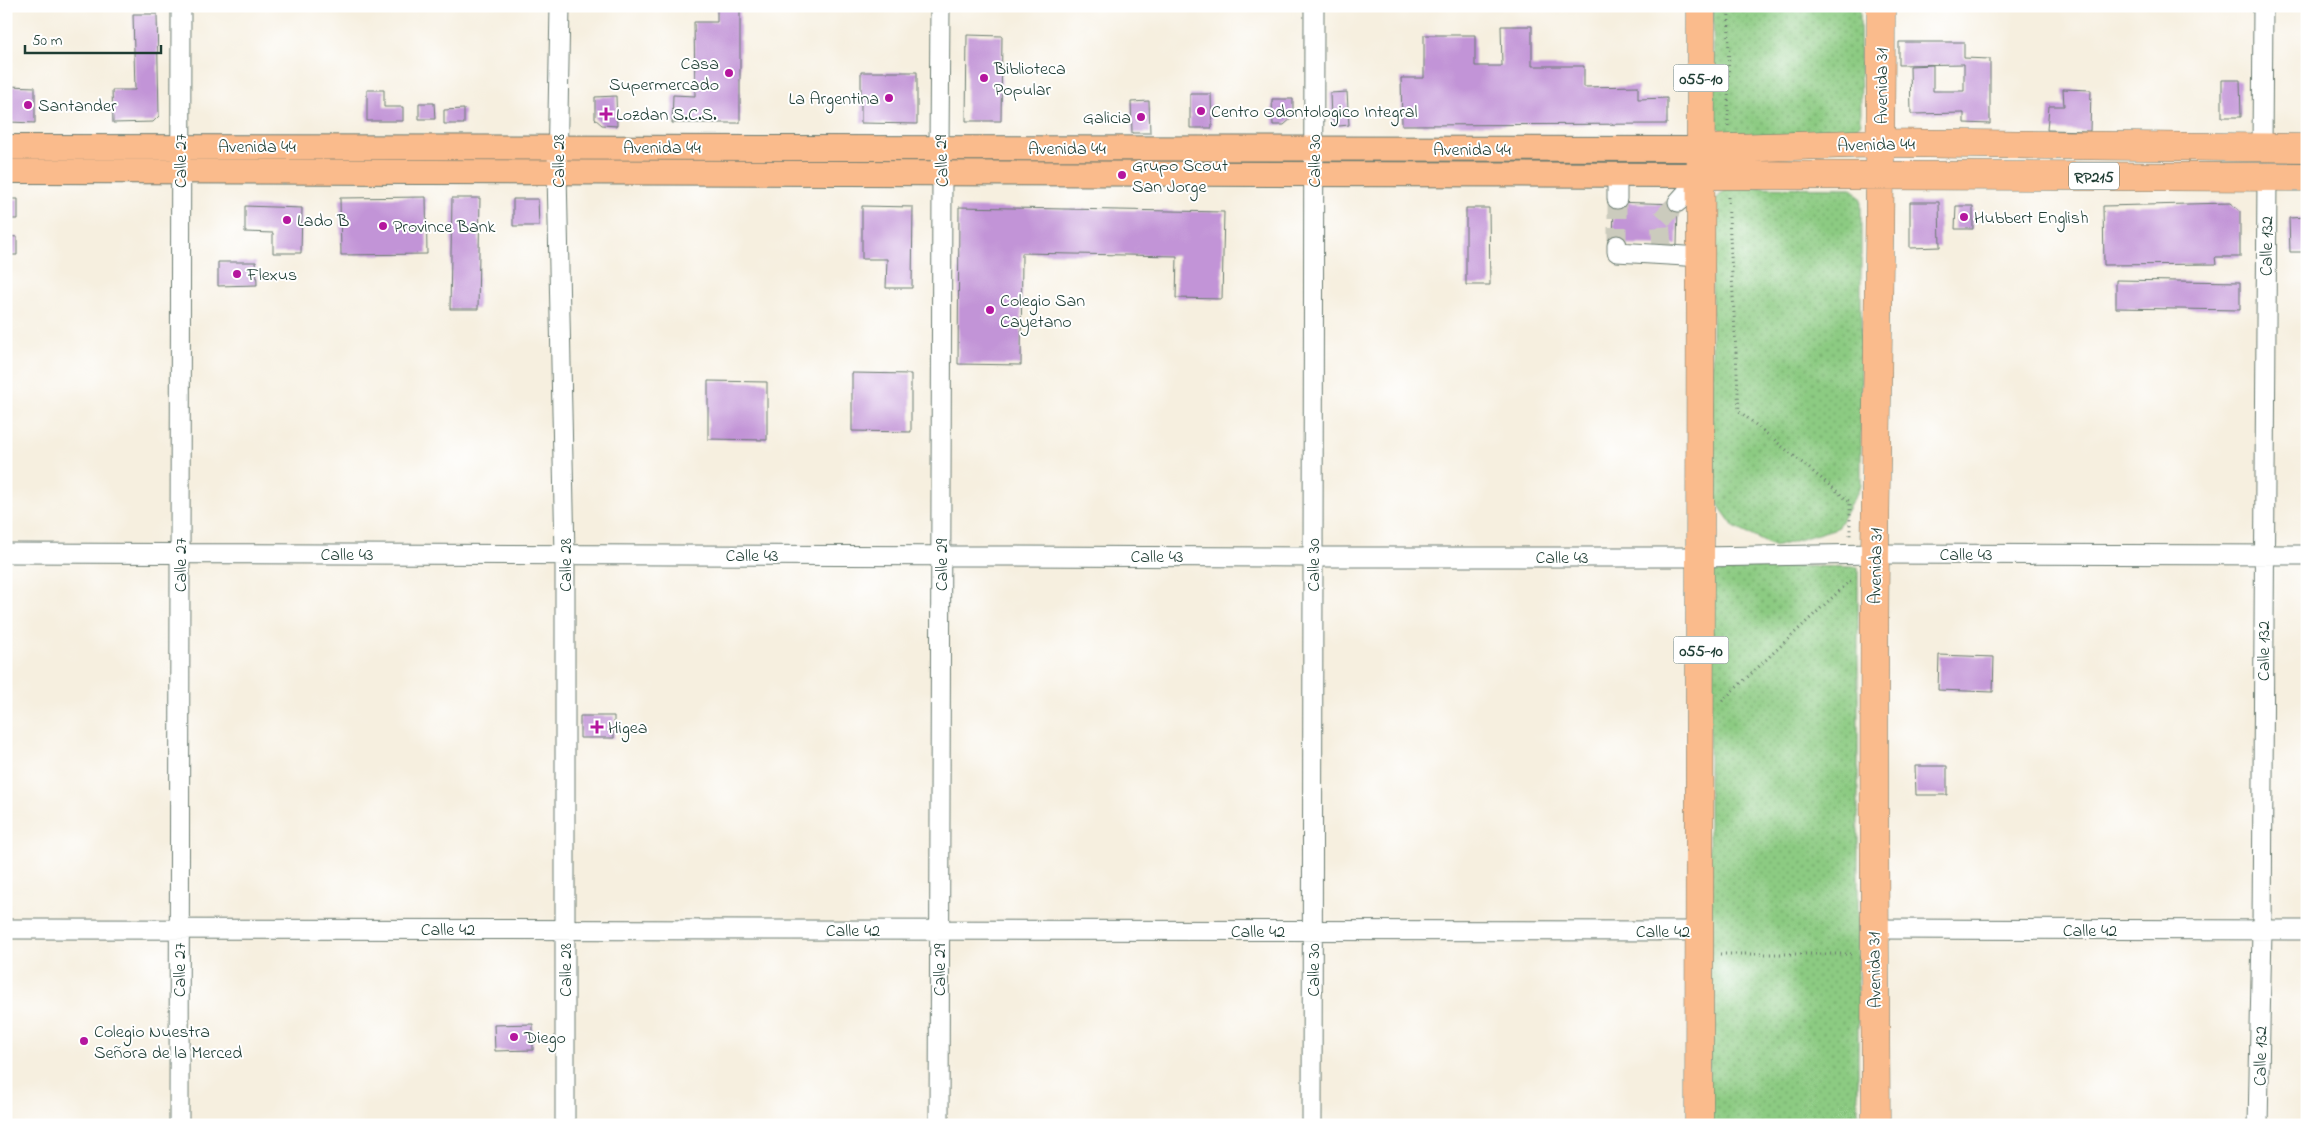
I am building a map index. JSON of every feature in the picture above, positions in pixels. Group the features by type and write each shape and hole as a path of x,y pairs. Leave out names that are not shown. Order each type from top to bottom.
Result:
{"highway":[{"name":"055-10","path":"1699,1125 1701,943 1701,6"},
{"name":"Avenida 31","path":"1876,1125 1874,942 1875,554 1881,175 1880,6"},
{"name":"Avenida 44","path":"1702,162 1881,143 2262,149 2307,148"},
{"name":"Avenida 44","path":"1702,162 1881,175 2307,177"}],"main road":[{"name":"Avenida 44","path":"6,147 1314,148 1702,162"},
{"name":"Avenida 44","path":"6,171 1314,176 1617,175 1702,162"}],"street":[{"name":"Calle 27","path":"178,1125 181,6"},
{"name":"Calle 28","path":"560,6 558,172 565,555 565,1125"},
{"name":"Calle 29","path":"939,1125 942,174 939,148 940,6"},
{"name":"Calle 30","path":"1312,1125 1314,6"},
{"path":"2262,149 2263,6"},
{"path":"1678,202 1702,162"},
{"path":"1617,175 1617,199"},
{"name":"Calle 132","path":"2258,1125 2262,930 2267,176"},
{"path":"1617,245 1617,252 1662,251 1702,257"},
{"name":"Calle 43","path":"6,553 1313,557 1701,557 1875,554 2307,555"},
{"name":"Calle 42","path":"6,929 1313,931 1701,943"},
{"name":"Calle 42","path":"1874,942 2307,930"}],"path":[{"path":"1701,943 1874,942"}],"green space":[{"path":"1713,6 1860,6 1861,123 1850,136 1725,136 1714,123"},
{"path":"1729,187 1852,188 1861,199 1861,486 1837,528 1775,547 1734,527 1712,496 1712,202"},
{"path":"1709,565 1858,567 1858,1125 1709,1125"}],"building":[{"path":"717,6 740,6 740,123 672,123 673,95 695,96 694,22 717,22"},
{"path":"133,14 157,14 159,116 153,122 113,123 112,90 135,90"},
{"path":"1501,26 1532,26 1532,66 1584,66 1584,87 1638,86 1638,99 1667,98 1667,124 1402,125 1401,78 1424,78 1424,35 1475,35 1475,66 1502,66"},
{"name":"Biblioteca Popular","path":"967,35 1002,36 1001,121 966,121"},
{"path":"1899,42 1964,42 1964,58 1990,59 1990,124 1964,123 1964,113 1911,114 1910,66 1933,65 1933,91 1964,91 1964,64 1899,65"},
{"name":"La Argentina","path":"861,72 917,72 917,124 861,123"},
{"path":"2222,80 2240,80 2241,117 2222,117"},
{"path":"9,86 35,87 35,123 9,122"},
{"path":"2063,89 2091,90 2090,131 2047,130 2049,106 2064,106"},
{"path":"367,90 384,90 384,107 403,107 403,121 367,121"},
{"path":"1347,92 1349,125 1339,126 1331,119 1330,93"},
{"name":"Centro Odontologico Integral","path":"1190,94 1211,94 1212,128 1190,128"},
{"path":"616,96 617,126 602,125 595,119 595,97"},
{"path":"1272,99 1293,99 1293,117 1284,125 1273,125"},
{"name":"Galicia","path":"1149,101 1150,133 1132,133 1131,102"},
{"path":"419,103 434,103 435,119 419,119"},
{"path":"464,109 464,124 444,124 444,110"},
{"name":"Province Bank","path":"426,197 427,254 341,255 340,198"},
{"path":"452,198 480,198 478,309 450,309"},
{"path":"6,199 18,199 18,219 6,219"},
{"path":"513,199 538,199 539,226 513,226"},
{"path":"1614,202 1678,204 1677,245 1613,244"},
{"path":"1910,202 1939,202 1940,247 1910,248"},
{"path":"2230,203 2240,211 2240,257 2215,257 2216,264 2104,265 2103,206"},
{"name":"Lado B","path":"245,206 302,208 301,253 273,253 273,233 245,232"},
{"path":"862,206 913,207 912,288 886,288 887,259 862,259"},
{"name":"Hubbert English","path":"1956,206 1973,206 1973,229 1955,229"},
{"name":"Colegio San Cayetano","path":"959,207 1224,212 1222,299 1176,298 1177,256 1022,253 1021,365 958,364"},
{"path":"1466,208 1489,208 1490,285 1466,285"},
{"path":"2307,217 2307,252 2290,252 2289,218"},
{"path":"6,236 17,237 17,255 6,255"},
{"name":"Flexus","path":"218,262 256,262 257,285 218,286"},
{"path":"2116,280 2240,282 2240,310 2116,308"},
{"path":"852,373 911,374 911,432 852,431"},
{"path":"708,381 767,382 767,440 708,439"},
{"path":"1939,655 1994,657 1993,692 1938,690"},
{"name":"Higea","path":"580,716 614,716 614,738 580,738"},
{"path":"1915,766 1947,766 1947,795 1916,795"},
{"name":"Diego","path":"533,1024 533,1050 495,1051 494,1025"}],"tunnel":[{"path":"1617,199 1617,245"},
{"path":"1662,246 1660,221 1678,202"}],"place":[{"name":"Casa Supermercado","path":"729,73"},
{"name":"Biblioteca Popular","path":"984,78"},
{"name":"La Argentina","path":"889,98"},
{"name":"Santander","path":"28,105"},
{"name":"Centro Odontologico Integral","path":"1201,111"},
{"name":"Lozdan S.C.S.","path":"606,114"},
{"name":"Galicia","path":"1141,117"},
{"name":"Grupo Scout San Jorge","path":"1122,175"},
{"name":"Hubbert English","path":"1964,217"},
{"name":"Lado B","path":"287,220"},
{"name":"Province Bank","path":"383,226"},
{"name":"Flexus","path":"237,274"},
{"name":"Colegio San Cayetano","path":"990,310"},
{"name":"Higea","path":"597,727"},
{"name":"Diego","path":"514,1037"},
{"name":"Colegio Nuestra Señora de la Merced","path":"84,1041"}]}
